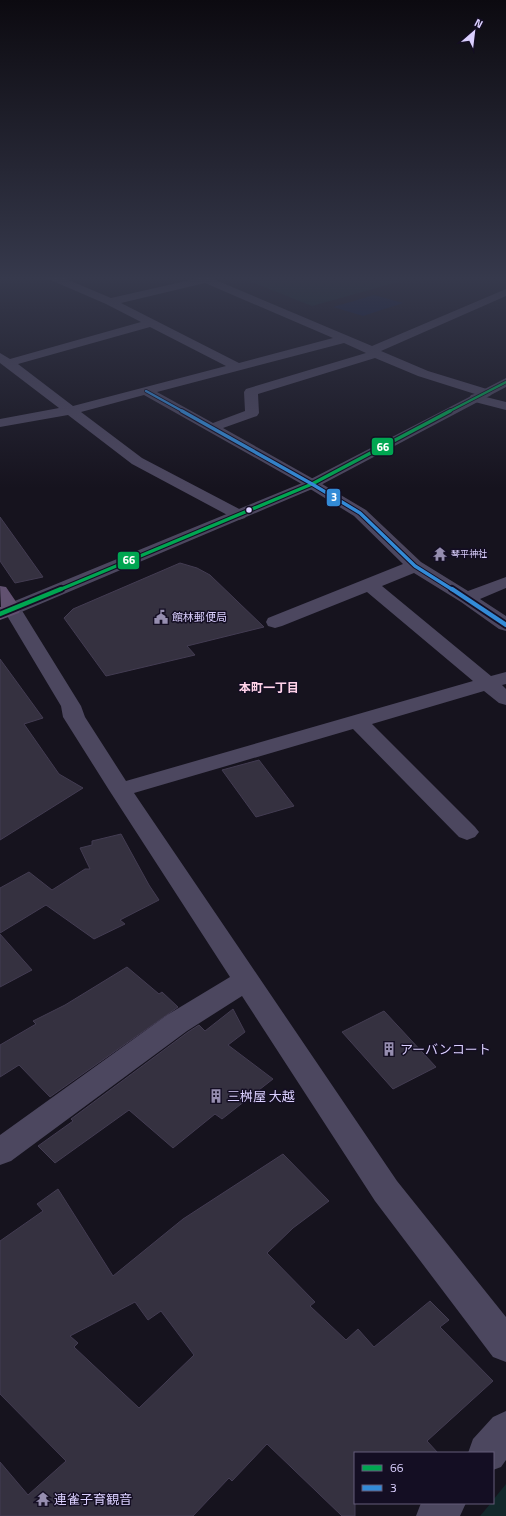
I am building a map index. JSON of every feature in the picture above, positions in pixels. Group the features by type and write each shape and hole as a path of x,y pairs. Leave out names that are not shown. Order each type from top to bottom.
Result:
{"street":[{"path":"4,360 57,347"},
{"path":"198,347 238,367"},
{"path":"0,423 72,410 315,347"},
{"path":"361,347 506,406"},
{"path":"211,428 252,413 252,392 374,353 388,347"},
{"path":"4,360 72,410 137,461 239,515"},
{"path":"506,382 312,484 239,515 4,605 71,706 74,717 120,790 386,1191 506,1345"},
{"path":"146,391 312,484 360,513 415,566 467,598 506,625"},
{"path":"275,622 415,566"},
{"path":"467,598 506,582"},
{"path":"369,584 496,681 506,699"},
{"path":"120,790 496,681"},
{"path":"357,721 468,832"},
{"path":"0,1152 177,1023 246,980"},
{"path":"488,1452 506,1430"},
{"path":"436,1516 445,1504"}],"green space":[{"path":"506,1484 506,1516 480,1516 490,1504 494,1504 494,1499"}],"building":[{"path":"0,517 43,577 15,583 0,561"},
{"name":"館林郵便局","path":"180,563 197,568 210,575 264,627 187,646 195,655 106,676 64,618 73,609"},
{"path":"0,659 43,718 24,724 59,774 83,788 0,840"},
{"path":"259,760 294,806 256,817 222,770"},
{"path":"121,834 159,900 120,920 125,924 94,939 46,905 0,933 0,888 29,872 52,890 85,869 90,869 80,848 92,845 92,841"},
{"path":"0,934 32,970 0,987"},
{"path":"127,967 159,994 162,992 178,1007 50,1097 19,1065 0,1077 0,1045 36,1024 33,1021 65,1005"},
{"path":"233,1009 245,1032 228,1045 273,1079 222,1119 215,1114 173,1148 129,1110 55,1163 38,1146 73,1121 71,1119 188,1032 199,1025 205,1031"},
{"name":"アーバンコート","path":"384,1011 436,1067 393,1089 342,1032"},
{"path":"283,1154 329,1201 293,1228 267,1253 315,1302 310,1306 346,1340 358,1329 374,1347 430,1301 449,1320 440,1327 493,1381 427,1441 437,1452 354,1452 355,1516 342,1516 267,1444 232,1481 229,1478 193,1516 0,1516 0,1462 28,1495 66,1461 0,1394 0,1241 43,1211 37,1204 58,1189 113,1276 183,1219","holes":["135,1302 148,1320 161,1311 194,1355 139,1408 74,1347 78,1343 70,1336"]}],"transit line":[{"name":"66","path":"0,614 312,484 506,382"},
{"name":"3","path":"146,391 312,484 360,513 415,566 467,598 506,625"}],"place":[{"name":"琴平神社","path":"440,554"},
{"name":"館林郵便局","path":"161,617"},
{"name":"アーバンコート","path":"389,1049"},
{"name":"三桝屋 大越","path":"216,1096"},
{"name":"連雀子育観音","path":"43,1499"}],"district":[{"name":"本町一丁目","path":"269,688"}]}
